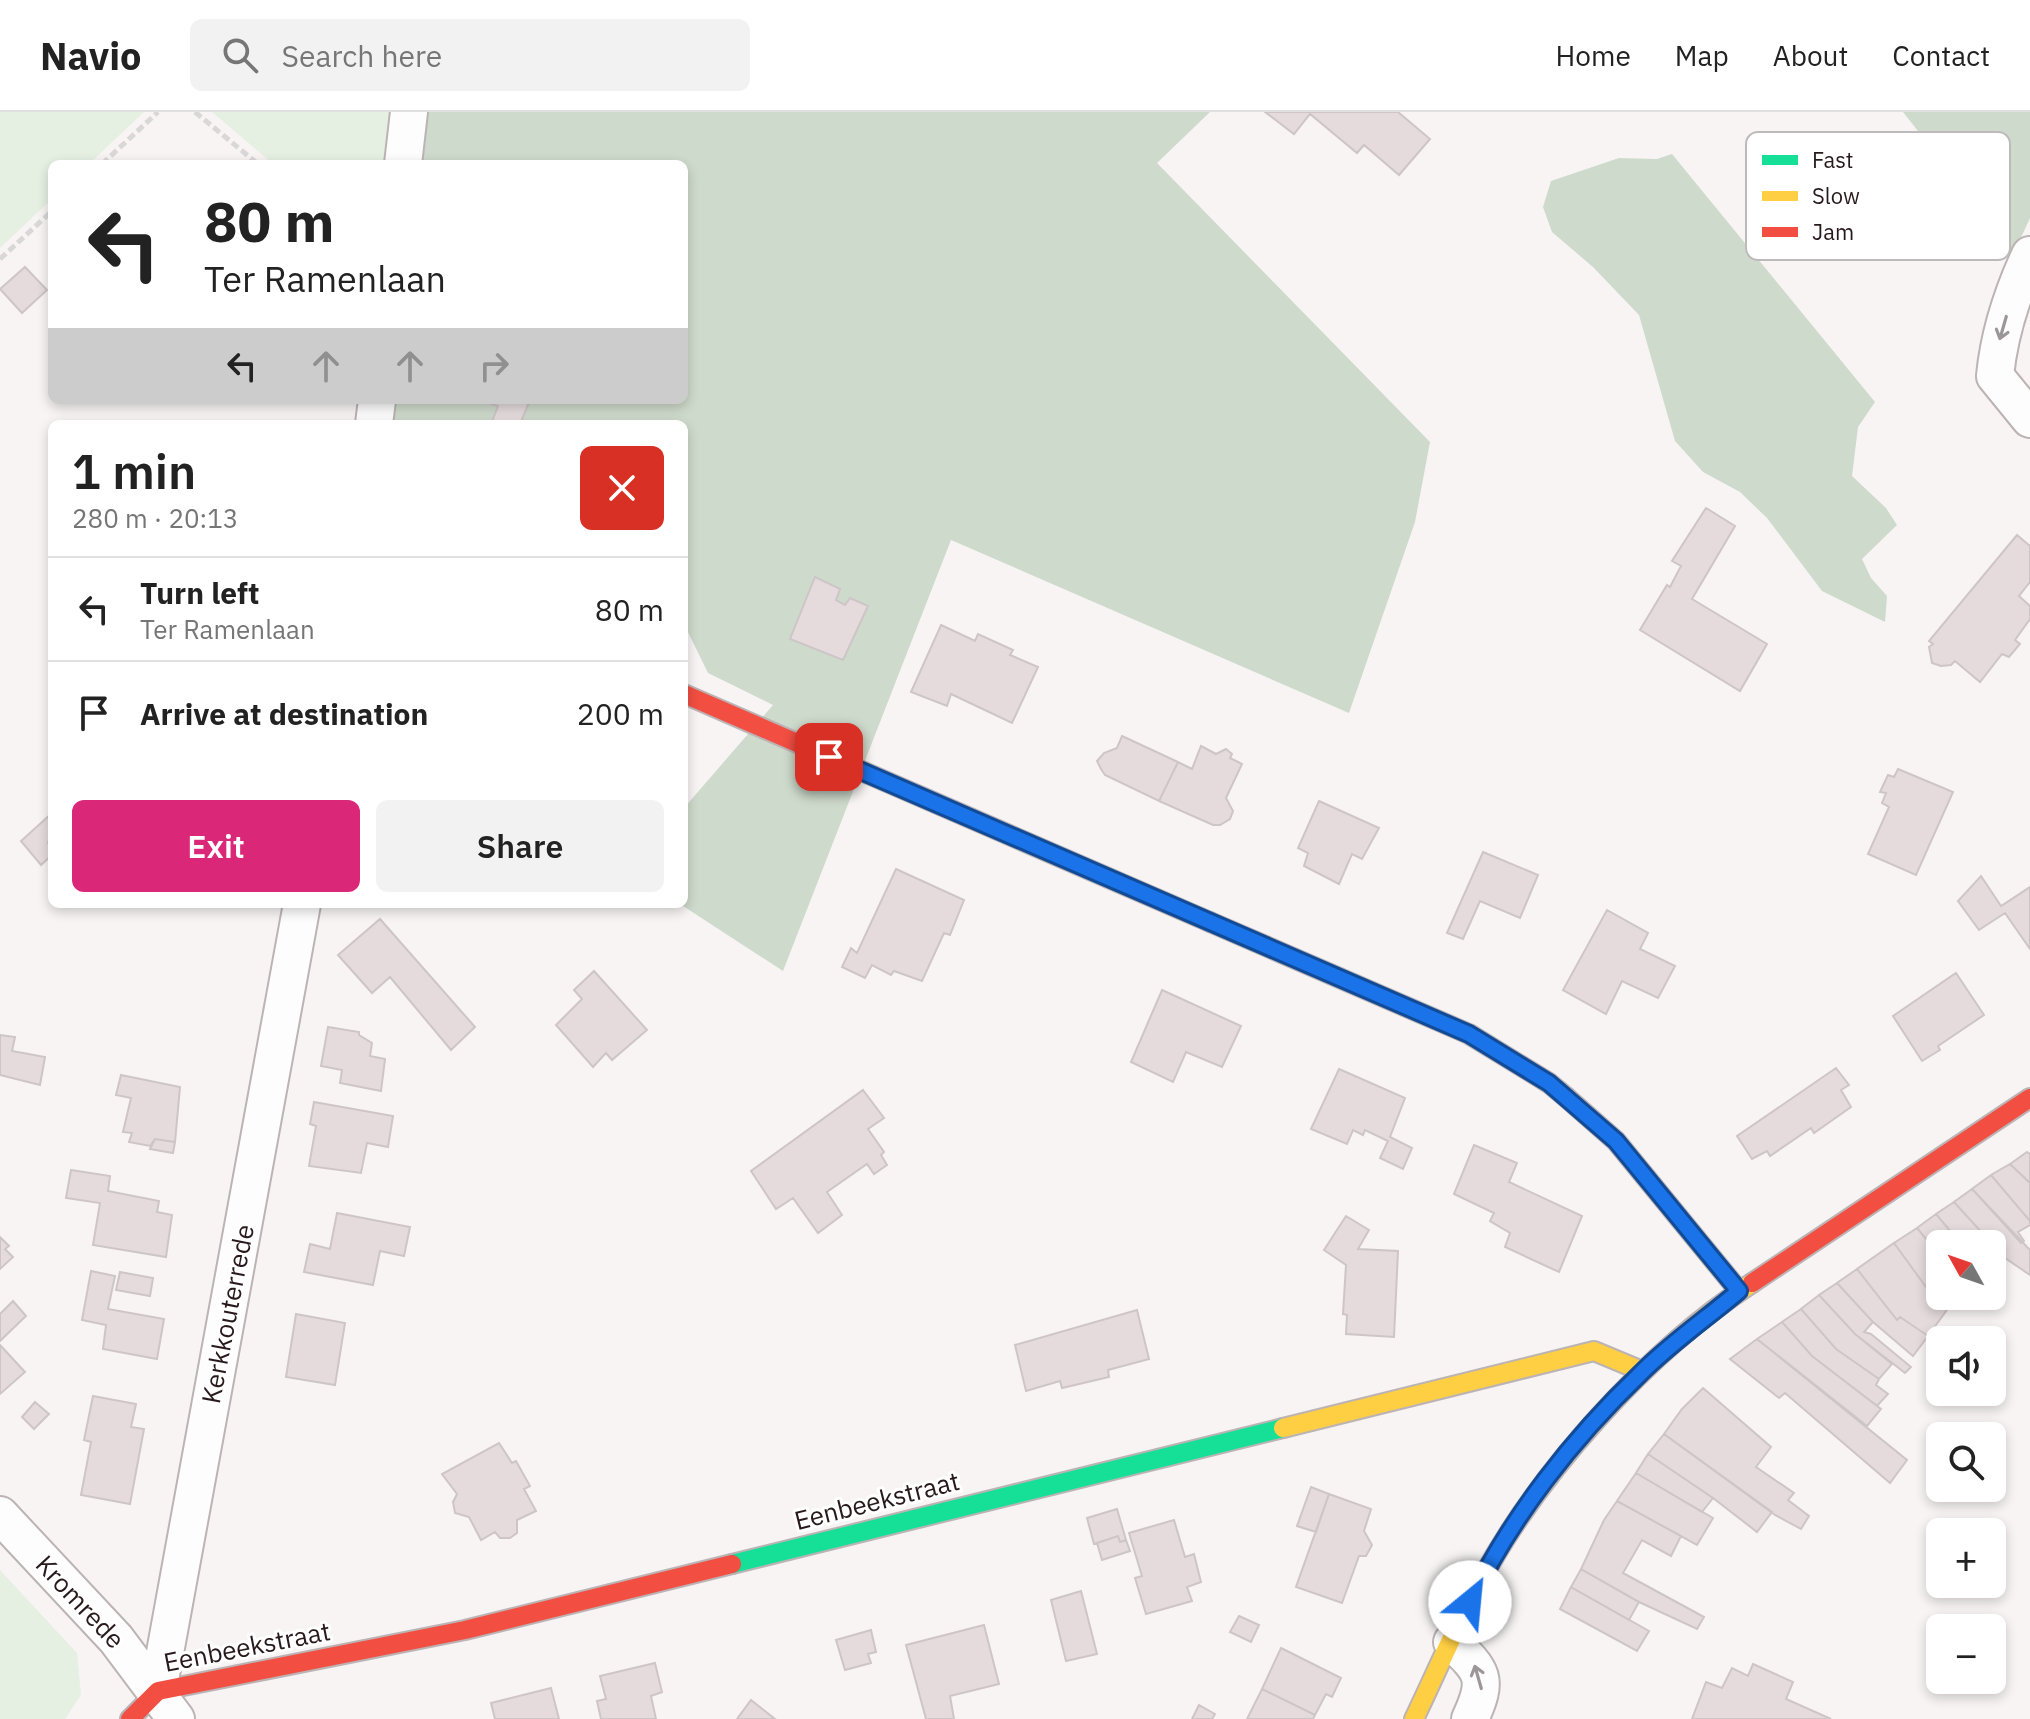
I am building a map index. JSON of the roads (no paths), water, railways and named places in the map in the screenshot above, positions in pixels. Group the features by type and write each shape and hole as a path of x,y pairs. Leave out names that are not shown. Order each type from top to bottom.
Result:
{"street":[{"path":"403,160 409,112"},
{"path":"2030,255 2010,304 1997,350 1995,376 2030,419"},
{"path":"688,696 1469,1034 1549,1083 1616,1141 1739,1291"},
{"name":"Kerkkouterrede","path":"167,1705 301,908"},
{"path":"1414,1719 1480,1582 1511,1530 1566,1456 1642,1371 1739,1291 2030,1098"},
{"name":"Eenbeekstraat","path":"130,1719 167,1705 465,1630 1594,1351 1642,1371"},
{"name":"Kromrede","path":"0,1515 116,1639 167,1705"},
{"path":"1452,1642 1476,1666 1483,1693 1470,1719"}]}
